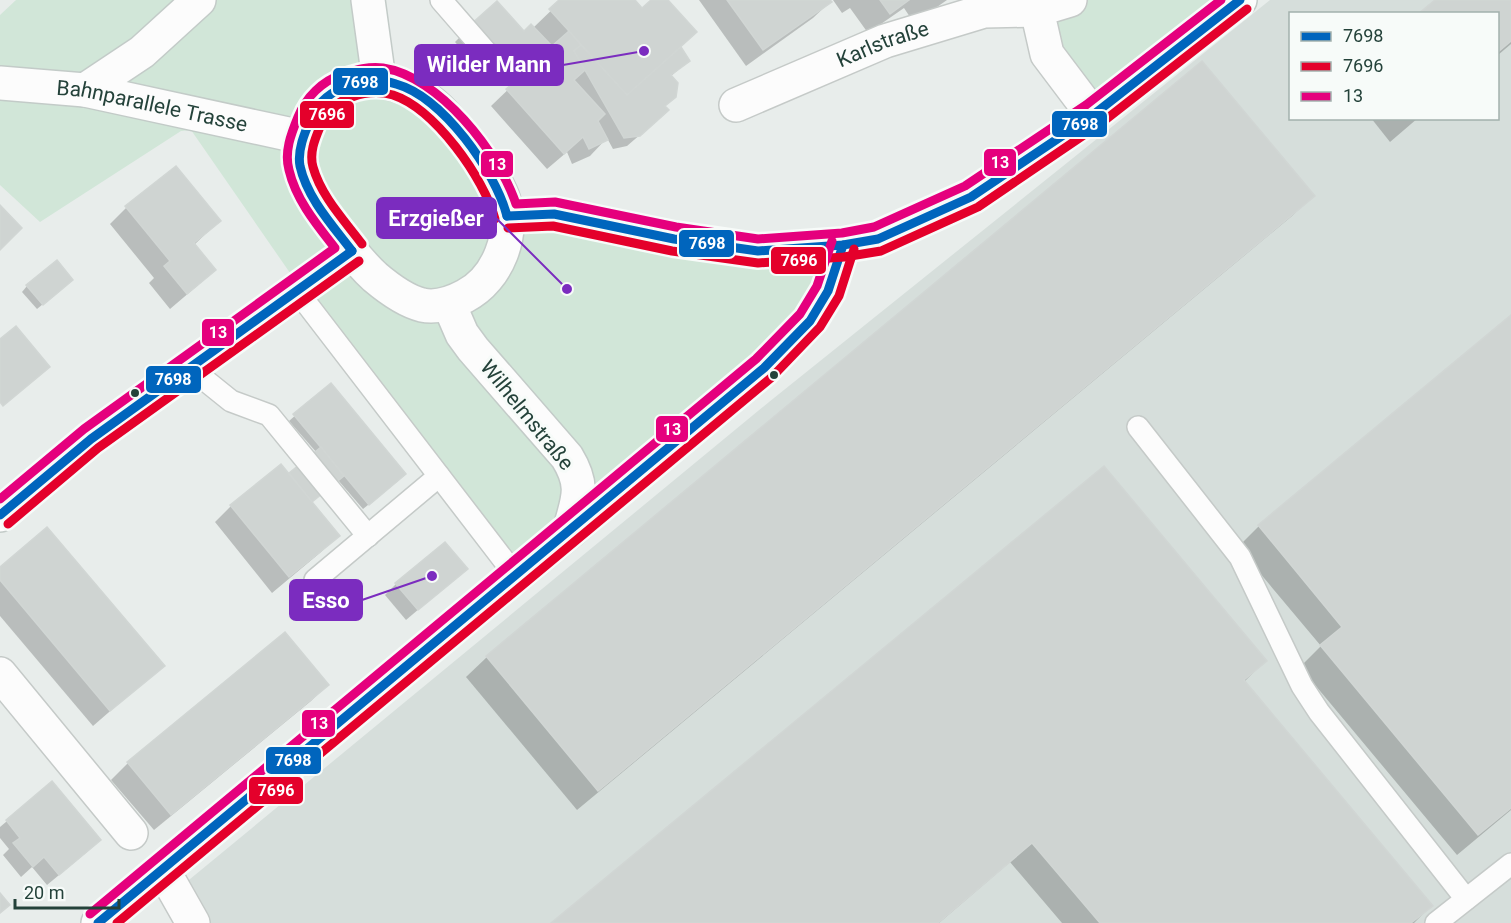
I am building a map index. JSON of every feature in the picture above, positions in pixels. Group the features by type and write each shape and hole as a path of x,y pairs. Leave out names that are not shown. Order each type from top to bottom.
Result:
{"street":[{"path":"85,90 142,52 199,0"},
{"path":"368,0 379,80"},
{"name":"Karlstraße","path":"736,105 885,41 984,11 1037,10 1070,0"},
{"path":"507,216 554,214 674,239 758,251 843,245 878,239 972,197 1093,115 1240,0"},
{"path":"1037,10 1047,54 1093,115"},
{"path":"379,80 408,88 430,101 447,118 485,167 503,198 507,216 503,252 490,277 471,293 449,304 423,305 400,295 375,277 352,251 316,202 300,165 302,137 313,112 330,93 353,82 379,80"},
{"name":"Bahnparallele Trasse","path":"0,83 85,90 302,137"},
{"path":"98,923 764,368 810,321 828,291 843,245"},
{"path":"0,515 91,440 352,251"},
{"name":"Wilhelmstraße","path":"449,304 462,334 473,349 567,457 576,471 580,488 569,532"},
{"path":"0,674 131,833"},
{"path":"163,870 193,923"}],"lane":[{"path":"441,0 501,69"},
{"path":"297,291 516,576"},
{"path":"190,368 231,401 269,415 368,536"},
{"path":"1138,427 1240,557 1302,686 1319,712 1466,899"},
{"path":"315,580 439,476"},
{"path":"1436,923 1511,864"}],"shaded area":[{"path":"1270,0 1511,0 1511,923 205,923 184,884 769,402"}],"green space":[{"path":"16,0 362,0 373,89 433,122 499,206 833,253 780,342 517,569 306,296 191,130 181,131 40,222 0,185 0,15"},
{"path":"1036,0 1230,0 1094,106"}],"building":[{"path":"559,0 635,0 642,8 651,0 668,0 697,32 627,95 549,9"},
{"path":"727,0 830,0 832,2 763,50"},
{"path":"880,0 909,0 890,14"},
{"path":"1435,0 1511,0 1511,41 1499,51 1499,12 1420,12"},
{"path":"497,1 524,31 531,24 552,46 569,31 581,45 574,51 585,70 574,80 605,114 598,121 608,140 589,149 583,137 564,154 506,89 530,69 510,47 499,57 470,25"},
{"path":"581,45 627,95 681,47 690,61 671,75 678,83 676,97 665,106 669,110 640,136 624,138 574,51"},
{"path":"1202,61 1315,196 598,791 486,656"},
{"path":"176,166 221,221 194,243 216,270 187,294 164,266 170,261 125,206"},
{"path":"0,205 22,228 0,250"},
{"path":"57,260 73,280 43,305 26,285"},
{"path":"1511,315 1511,808 1478,835 1320,645 1342,627 1258,525"},
{"path":"16,326 50,367 3,406 0,402 0,339"},
{"path":"331,383 406,474 369,505 293,414"},
{"path":"321,447 344,476 312,502 289,473"},
{"path":"281,464 340,536 289,577 230,505"},
{"path":"1104,466 1267,661 1244,680 1433,906 1411,923 1100,923 1032,843 938,923 551,923"},
{"path":"47,527 165,666 110,711 0,580 0,567"},
{"path":"445,542 468,569 418,610 395,583"},
{"path":"285,632 329,685 171,815 127,762"},
{"path":"52,781 101,840 59,875 44,857 33,867 13,843 20,838 6,820"},
{"path":"0,893 10,905 0,913"}],"transit line":[{"name":"13","path":"0,499 84,429 335,248 302,202 292,181 287,157 293,130 305,103 322,85 335,77 363,69 383,68 404,74 425,85 445,101 481,141 496,162 516,204 555,202 676,227 758,239 842,233 874,227 965,186 1086,105 1221,0"},
{"name":"7698","path":"507,216 554,214 674,239 758,251 843,245 878,239 971,197 1093,115 1240,0"},
{"name":"7696","path":"508,228 553,226 672,251 758,263 844,257 881,251 978,207 1100,124 1247,9"},
{"name":"7698","path":"352,251 329,222 308,189 299,160 304,135 318,106 333,93 358,82 379,80 396,84 414,92 449,120 479,158 501,198 507,216"},
{"name":"7696","path":"362,244 322,188 313,167 312,157 316,136 329,112 342,101 362,94 393,95 409,103 441,130 469,165 489,202 495,219"},
{"name":"13","path":"90,914 756,359 800,314 817,286 832,241"},
{"name":"7698","path":"98,923 764,368 810,321 828,291 843,245"},
{"name":"7696","path":"117,923 772,377 820,327 839,296 854,249"},
{"name":"7698","path":"0,515 91,439 352,251"},
{"name":"7696","path":"8,524 98,448 359,261"}],"place":[{"name":"Wilder Mann","path":"644,51"},
{"name":"Erzgießer","path":"567,289"},
{"name":"Esso","path":"432,576"}]}
